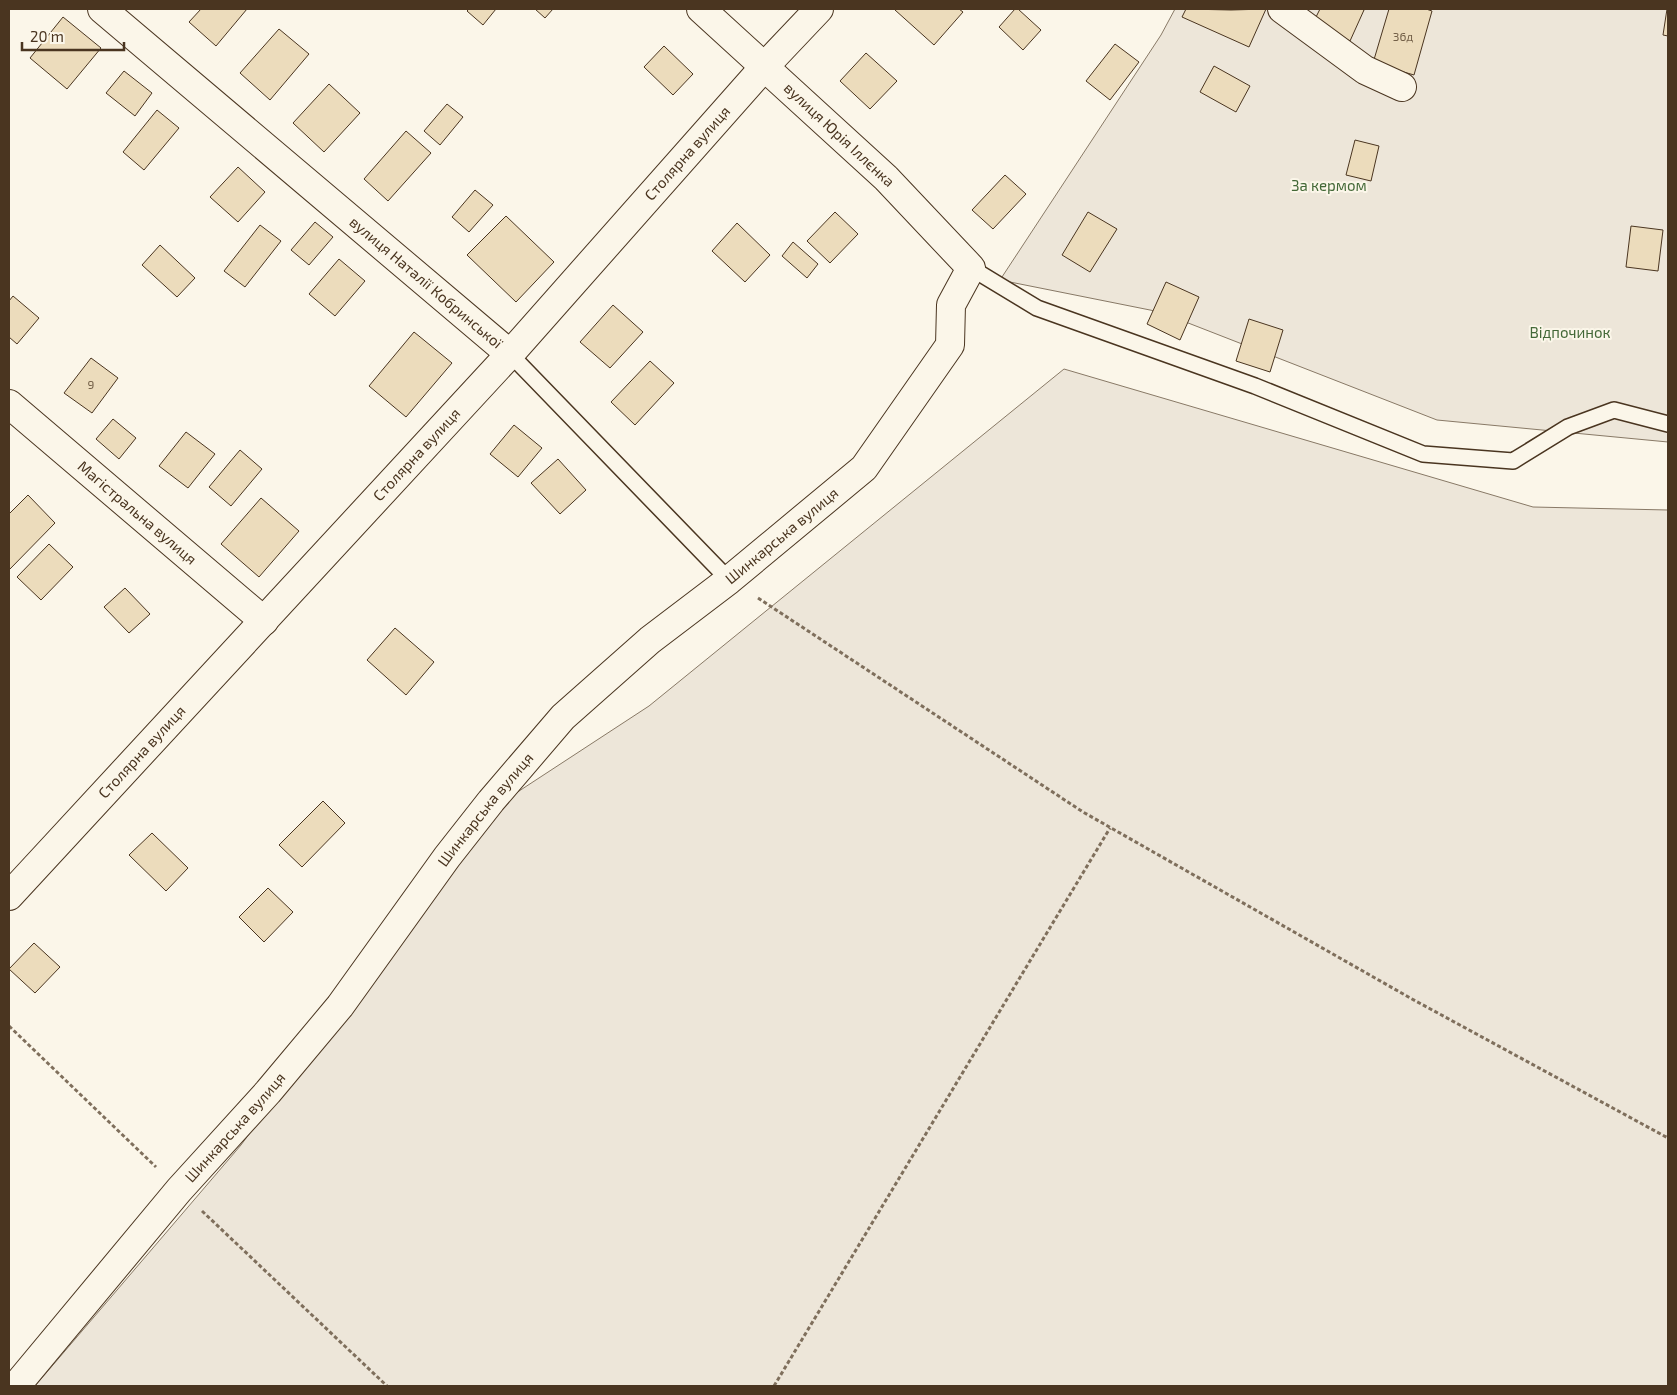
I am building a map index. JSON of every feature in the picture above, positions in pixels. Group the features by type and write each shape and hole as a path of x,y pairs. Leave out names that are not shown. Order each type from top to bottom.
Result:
{"street":[{"name":"вулиця Наталії Кобринської","path":"102,9 510,354"},
{"name":"вулиця Юрія Іллєнка","path":"701,9 886,178 971,268"},
{"name":"Столярна вулиця","path":"9,896 510,354 765,66 820,9"},
{"path":"1282,9 1365,70 1402,87"},
{"name":"Шинкарська вулиця","path":"16,1386 179,1190 268,1092 340,1006 447,857 490,801 563,717 650,640 730,580 864,468 950,345 951,305 971,268"},
{"name":"Магістральна вулиця","path":"9,404 264,621"}],"lane":[{"path":"971,268 1037,308 1254,386 1423,454 1513,461 1568,426 1614,410 1668,424"},
{"name":"вулиця Наталії Кобринської","path":"510,354 730,580"}],"path":[{"path":"730,580 1110,828 1412,999 1668,1138"},
{"path":"774,1386 1110,828"},
{"path":"9,1026 179,1190 387,1386"}],"green space":[{"name":"За кермом","path":"1175,9 1668,9 1668,442 1437,420 1160,312 1000,280 1161,35"},
{"path":"1064,369 1533,507 1668,510 1668,1386 35,1386 241,1145 487,812 649,706"}],"building":[{"path":"201,9 247,9 216,46 189,22"},
{"path":"469,9 496,9 483,25 467,11"},
{"path":"535,9 553,9 545,18"},
{"path":"959,9 963,12 934,45 895,10"},
{"path":"1015,9 1018,9 1041,30 1023,50 999,27"},
{"path":"1186,9 1266,9 1249,47 1182,17"},
{"path":"1320,9 1364,10 1350,41 1313,23"},
{"path":"1389,9 1426,9 1432,11 1414,75 1373,63"},
{"path":"1668,9 1668,36 1663,35"},
{"path":"63,17 101,48 67,89 30,58"},
{"path":"279,29 309,54 270,100 240,73"},
{"path":"1115,44 1139,62 1110,100 1086,81"},
{"path":"664,46 693,74 673,95 644,67"},
{"path":"866,53 897,81 870,109 840,81"},
{"path":"1214,66 1250,86 1236,112 1200,92"},
{"path":"124,71 152,93 135,116 106,93"},
{"path":"329,84 360,113 324,152 293,123"},
{"path":"447,104 463,117 440,145 424,131"},
{"path":"157,110 179,128 144,170 123,152"},
{"path":"406,131 431,153 388,201 364,179"},
{"path":"1355,140 1379,146 1371,181 1346,175"},
{"path":"238,167 265,192 238,222 210,197"},
{"path":"1005,175 1026,194 993,229 972,210"},
{"path":"475,190 493,205 469,232 452,217"},
{"path":"835,212 858,234 830,263 807,241"},
{"path":"1088,212 1117,229 1090,272 1062,255"},
{"path":"506,216 554,262 516,302 467,255"},
{"path":"315,222 333,237 309,265 291,250"},
{"path":"737,223 770,255 745,282 712,251"},
{"path":"260,225 281,241 245,287 224,271"},
{"path":"1631,226 1663,230 1658,271 1626,267"},
{"path":"793,242 818,264 807,278 782,256"},
{"path":"160,245 195,278 177,297 142,265"},
{"path":"339,259 365,281 335,316 309,294"},
{"path":"1166,282 1199,297 1180,340 1147,324"},
{"path":"13,296 39,318 17,344 9,337 9,301"},
{"path":"613,305 643,332 610,368 580,342"},
{"path":"1249,319 1283,330 1270,372 1236,361"},
{"path":"414,332 452,363 406,417 369,386"},
{"path":"91,358 118,378 92,413 64,393"},
{"path":"650,361 674,383 635,425 611,402"},
{"path":"113,419 136,438 119,459 96,439"},
{"path":"514,425 542,448 518,477 490,454"},
{"path":"186,432 215,454 188,488 159,466"},
{"path":"240,450 262,469 231,506 209,487"},
{"path":"558,459 586,490 560,514 531,483"},
{"path":"28,495 55,523 9,570 9,514"},
{"path":"261,498 299,531 259,577 221,544"},
{"path":"49,544 73,567 41,600 17,577"},
{"path":"125,588 150,614 129,633 104,607"},
{"path":"395,628 434,662 406,695 367,660"},
{"path":"323,801 345,823 302,867 279,845"},
{"path":"152,833 188,868 166,891 129,855"},
{"path":"268,888 293,912 264,942 239,917"},
{"path":"34,943 60,967 35,993 9,969"}],"park label":[{"name":"Відпочинок","path":"1570,333"}]}
